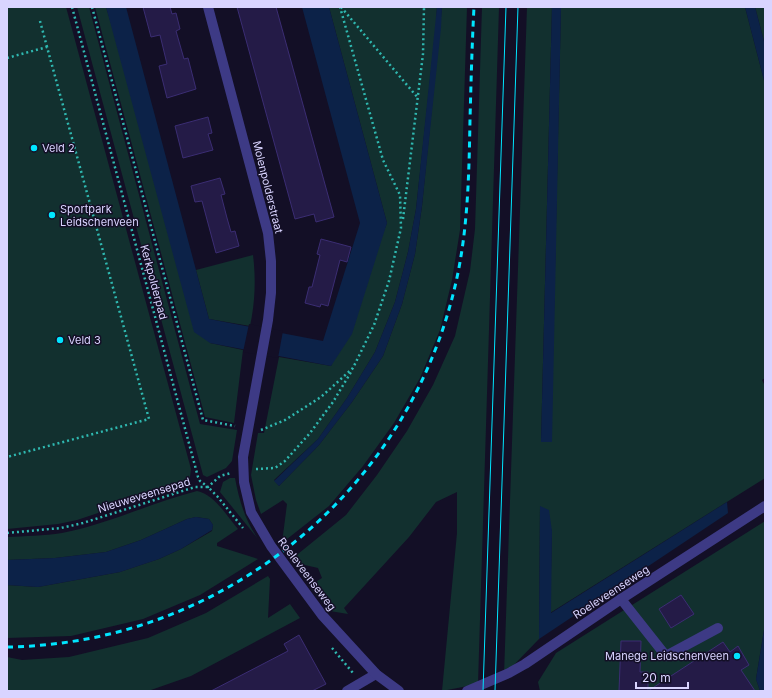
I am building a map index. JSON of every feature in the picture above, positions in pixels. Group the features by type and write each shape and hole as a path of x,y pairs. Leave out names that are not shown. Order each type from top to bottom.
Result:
{"street":[{"name":"Molenpolderstraat","path":"208,7 268,233 271,261 268,320 248,428 243,470"},
{"name":"Roeleveenseweg","path":"243,470 247,498 251,512 271,546 322,615 376,674 399,691"},
{"name":"Roeleveenseweg","path":"467,691 509,673 765,506"},
{"path":"621,599 666,656 718,628"},
{"path":"347,691 376,674"}],"path":[{"name":"Kerkpolderpad","path":"72,7 195,467 200,481 208,487"},
{"name":"Kerkpolderpad","path":"92,7 203,420 248,428"},
{"path":"340,7 418,98"},
{"path":"340,7 383,160 400,195 401,228"},
{"path":"208,487 220,476 243,470 275,468 285,461 310,433 333,402 353,368 374,325 389,281 401,228 423,54 424,7"},
{"path":"7,457 149,418 40,21"},
{"path":"7,58 47,47"},
{"path":"248,428 261,430 285,420 322,397 353,368"},
{"name":"Nieuweveensepad","path":"7,533 83,523 187,488 194,487 208,487 246,532"}],"green space":[{"name":"Sportpark Leidschenveen","path":"7,7 66,7 191,469 190,477 185,484 77,520 58,524 7,529"},
{"path":"77,7 89,7 200,424 237,430 232,461 226,468 207,477 203,475"},
{"path":"95,7 106,7 210,343 243,350 234,423 205,417"},
{"path":"329,7 437,7 436,24 416,209 408,252 395,302 375,352 347,398 318,439 274,480 279,486 319,445 352,402 383,356 402,304 415,254 422,206 442,7 467,7 460,230 452,280 440,330 420,378 394,423 363,466 329,506 282,543 287,504 283,500 261,514 256,500 251,475 258,433 264,433 279,357 331,366 387,223"},
{"path":"482,7 499,7 478,684 442,691 457,533 457,492 436,502 409,537 344,608 348,614 330,611 309,586 322,578 318,568 296,563 293,558 346,515 377,475 407,431 433,385 455,336 470,271 475,229"},
{"path":"527,7 552,7 541,442 551,442 561,7 745,7 765,84 765,378 762,380 765,386 765,478 550,613 552,531 540,506 539,639 504,675"},
{"path":"755,7 765,7 765,45"},
{"path":"253,255 254,290 250,326 209,319 196,270"},
{"path":"230,478 235,478 243,510 249,525 258,539 220,492 223,482"},
{"path":"197,491 209,496 215,501 238,529 217,543 217,546 258,559 200,595 143,619 71,636 7,638 7,585 38,587 120,572 159,559 181,549 212,531 213,525 209,519 196,517 187,519 141,540 106,552 55,558 7,560 7,537 48,535 79,529"},
{"path":"765,521 765,624 756,679 760,691 540,691 538,682 556,653"},
{"path":"268,576 270,579 268,618 290,604 300,618 191,676 148,691 7,691 7,657 22,660 69,657 148,638 206,613"}],"water":[{"path":"106,7 126,7 209,319 323,341 360,223 302,7 329,7 387,223 352,334 331,366 210,343 194,332"},
{"path":"437,7 442,7 441,28 422,206 415,254 402,304 383,356 352,402 319,445 279,486 274,481 318,439 347,398 375,352 395,302 408,252 416,209"},
{"path":"552,7 561,7 552,442 541,442"},
{"path":"745,7 755,7 765,45 765,84"},
{"path":"727,502 728,513 539,639 540,506 549,510 552,531 551,613"},
{"path":"196,517 209,519 213,525 212,530 181,549 159,559 120,572 38,587 7,585 7,560 55,558 106,552 141,540 187,519"},
{"path":"765,624 765,691 760,691 756,679"}],"pier":[{"path":"249,324 283,331 278,358 243,352"}],"building":[{"path":"143,7 170,7 172,14 176,13 180,29 176,31 184,59 188,58 196,89 167,98 159,66 167,64 160,35 151,37"},
{"path":"237,7 276,7 334,217 316,222 314,214 295,219"},
{"path":"208,117 212,133 208,134 213,150 183,158 175,126"},
{"path":"220,178 225,194 221,195 227,218 231,232 235,231 239,246 216,253 202,201 195,202 191,186"},
{"path":"321,239 351,247 347,262 340,260 328,306 321,304 320,307 305,303 309,287 312,287 320,255 317,254"},
{"path":"681,595 694,614 671,628 659,609"},
{"path":"299,635 326,684 312,691 211,691 288,651 284,644"},
{"path":"621,641 641,641 640,672 648,672 648,691 619,691"},
{"path":"723,642 730,652 738,646 749,665 741,670 755,691 648,691"}],"tram line":[{"path":"483,691 506,7"},
{"path":"495,691 518,7"}],"railway":[{"path":"7,647 86,639 161,618 231,586 294,542 350,489 396,427 432,358 456,282 460,262 468,181 474,7"}],"place":[{"name":"Veld 2","path":"34,148"},
{"name":"Sportpark Leidschenveen","path":"52,215"},
{"name":"Veld 3","path":"60,340"},
{"name":"Manege Leidschenveen","path":"737,656"}]}
